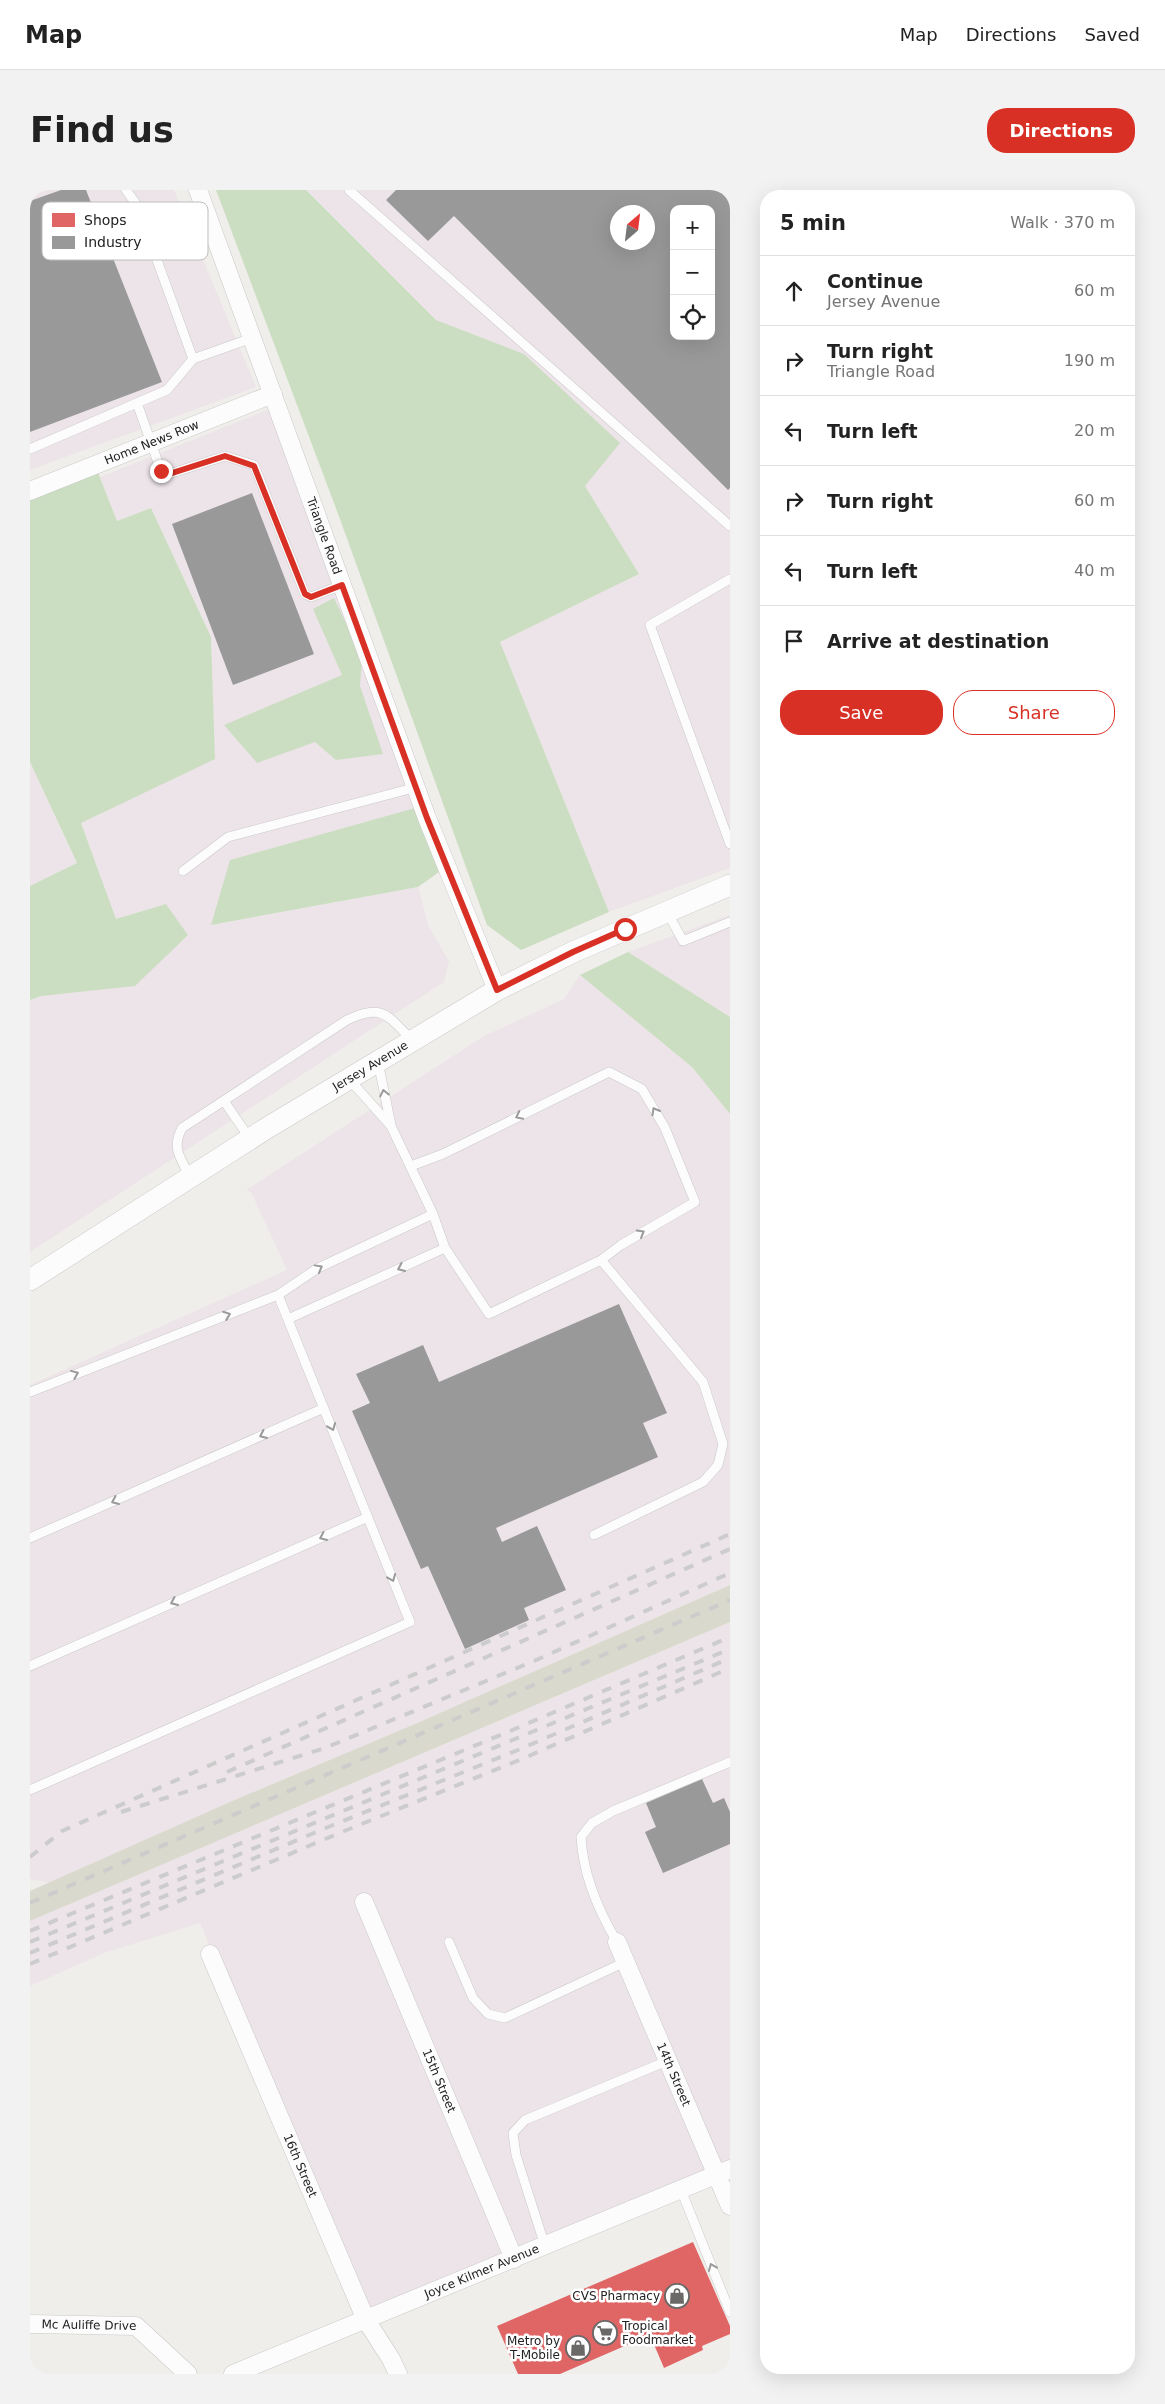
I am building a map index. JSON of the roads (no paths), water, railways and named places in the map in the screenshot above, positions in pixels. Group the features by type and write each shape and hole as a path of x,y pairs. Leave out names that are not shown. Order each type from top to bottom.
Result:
{"street":[{"name":"Triangle Road","path":"198,190 202,202"},
{"name":"Triangle Road","path":"208,217 427,818 497,990"},
{"name":"Home News Row","path":"30,491 273,394"},
{"name":"Jersey Avenue","path":"30,1280 348,1078 497,990 573,952 730,885"},
{"name":"15th Street","path":"364,1902 514,2259"},
{"name":"14th Street","path":"617,1942 667,2062 723,2172 730,2206"},
{"name":"16th Street","path":"210,1954 366,2320 391,2359 398,2374"},
{"name":"Joyce Kilmer Avenue","path":"233,2374 723,2172"},
{"name":"Mc Auliffe Drive","path":"30,2324 136,2326 188,2374"}],"lane":[{"path":"126,190 135,202"},
{"path":"349,190 730,526"},
{"path":"157,260 193,358"},
{"path":"30,449 167,390 193,358 252,338"},
{"path":"136,403 161,471 166,475 225,456 254,466 305,594 311,597 342,585"},
{"path":"729,839 650,625 730,579"},
{"path":"183,871 228,836 417,787"},
{"path":"667,912 683,940 730,922"},
{"path":"190,1177 177,1150 176,1140 182,1128 347,1020 365,1011 381,1013 389,1017 412,1040"},
{"path":"377,1061 391,1126 433,1214 445,1248 489,1314 601,1260 621,1245 695,1202 665,1128 642,1089 609,1072 443,1154 411,1166"},
{"path":"348,1078 391,1126"},
{"path":"224,1101 250,1139"},
{"path":"30,1392 278,1295 318,1268 433,1214"},
{"path":"288,1319 445,1248"},
{"path":"594,1535 703,1482 718,1465 723,1444 703,1382 601,1260"},
{"path":"30,1790 410,1622 278,1295"},
{"path":"30,1538 324,1408"},
{"path":"30,1666 368,1517"},
{"path":"617,1942 599,1908 582,1858 581,1837 592,1822 613,1811 730,1762"},
{"path":"449,1942 473,1998 488,2014 505,2018 625,1962"},
{"path":"545,2246 516,2155 513,2133 525,2120 667,2062"},
{"path":"680,2190 730,2312"}],"railway":[{"path":"30,1857 62,1831 730,1534"},
{"path":"227,1772 730,1549"},
{"path":"121,1812 325,1748 534,1661 730,1573"},
{"path":"30,1903 730,1600"},
{"path":"30,1931 730,1637"},
{"path":"30,1942 730,1649"},
{"path":"30,1953 333,1825 518,1750 730,1658"},
{"path":"30,1964 337,1834 522,1759 730,1668"}],"place":[{"name":"CVS Pharmacy","path":"677,2296"},
{"name":"Tropical Foodmarket","path":"605,2333"},
{"name":"Metro by T-Mobile","path":"578,2348"}]}
